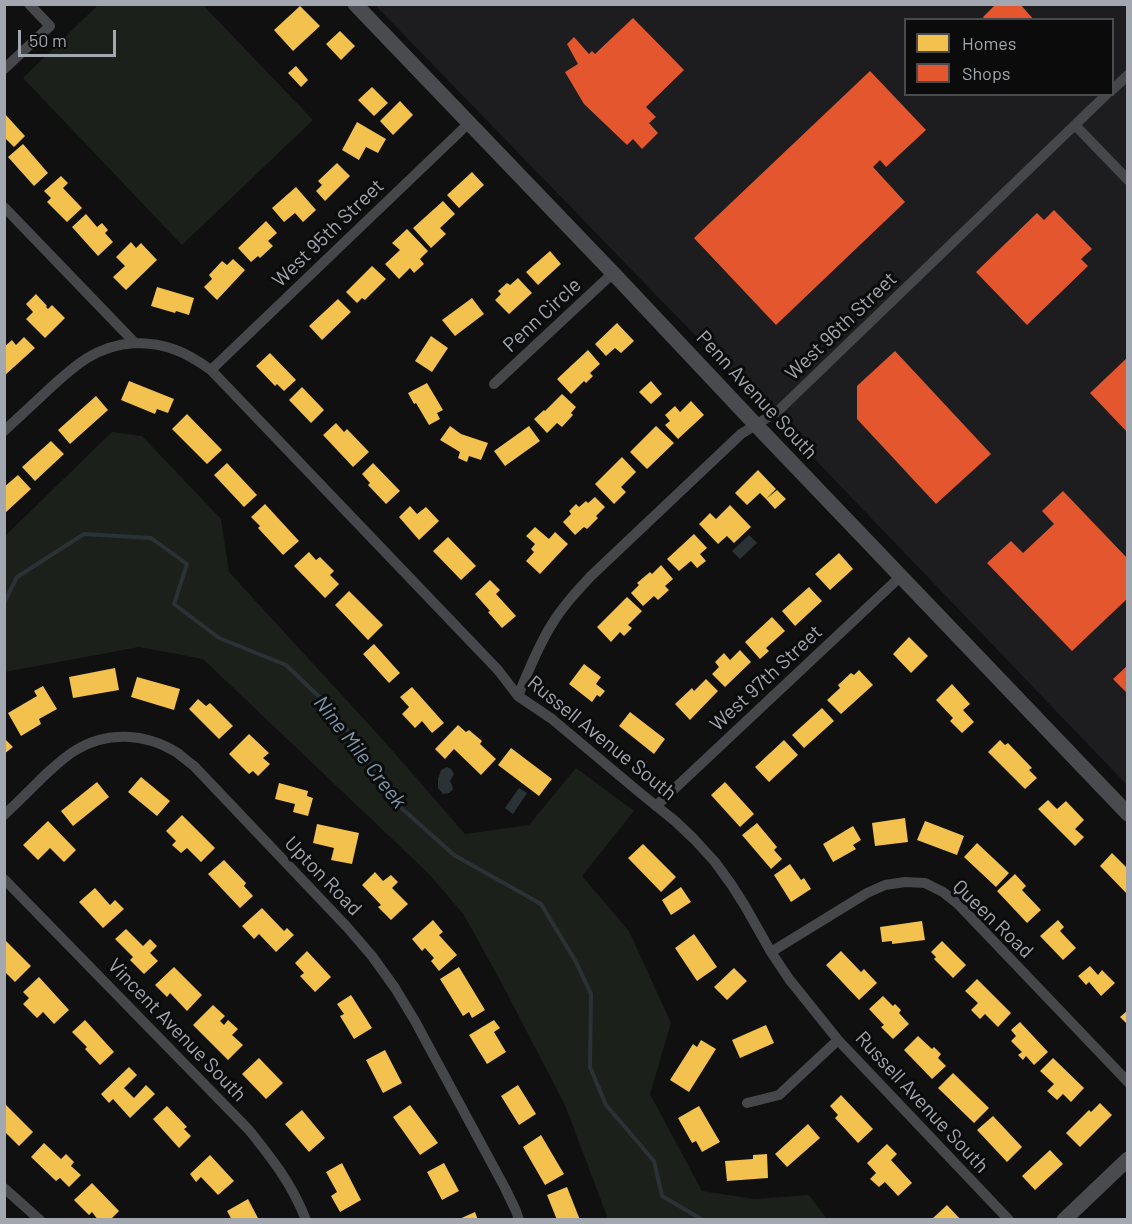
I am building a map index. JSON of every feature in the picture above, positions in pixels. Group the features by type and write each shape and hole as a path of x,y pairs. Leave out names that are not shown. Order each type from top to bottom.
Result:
{"main road":[{"name":"Penn Avenue South","path":"355,4 1128,814"},
{"path":"1064,1220 1128,1160"}],"street":[{"path":"4,69 50,26 29,4"},
{"path":"1114,89 1128,75"},
{"name":"West 96th Street","path":"518,696 552,624 591,576 741,434 778,411 1105,96"},
{"name":"West 95th Street","path":"212,370 469,123"},
{"path":"1075,125 1128,180"},
{"path":"4,207 135,343"},
{"name":"Penn Circle","path":"495,384 614,273"},
{"path":"4,431 85,359 104,349 135,343"},
{"name":"Russell Avenue South","path":"135,343 150,343 172,348 212,370 498,670 518,696 552,719 675,821 715,862 745,906 771,952 838,1040 1009,1220"},
{"name":"West 97th Street","path":"656,806 900,577"},
{"name":"Upton Road","path":"4,815 57,764 75,750 94,741 115,736 137,737 158,743 177,753 194,766 347,927 395,988 505,1188 519,1220"},
{"name":"Vincent Avenue South","path":"4,879 249,1130 275,1163 297,1198 306,1220"},
{"name":"Queen Road","path":"771,952 867,893 885,885 905,882 925,883 943,892 958,904 1128,1082"},
{"path":"747,1103 779,1095 838,1040"},
{"path":"4,1188 40,1220"}],"shaded area":[{"path":"98,5 203,5 313,120 182,245 23,78"},
{"path":"375,5 1127,5 1127,785 783,426"},
{"path":"112,432 142,436 221,519 229,572 384,741 465,834 529,825 576,768 634,811 582,876 629,931 671,1023 650,1094 702,1191 754,1199 809,1195 827,1219 608,1219 565,1105 464,915 429,874 203,659 139,647 5,672 5,536"},
{"path":"749,535 757,543 740,559 732,551"},
{"path":"447,767 454,774 450,781 453,789 443,794 438,788 438,779 441,770"},
{"path":"519,788 527,793 513,814 505,808"}],"building: Homes":[{"path":"300,6 320,26 293,51 274,30"},
{"path":"340,31 355,46 341,60 326,44"},
{"path":"296,66 308,80 301,87 288,73"},
{"path":"372,87 388,103 374,116 358,100"},
{"path":"400,101 413,115 393,135 380,121"},
{"path":"4,113 25,136 14,147 4,137"},
{"path":"357,122 386,139 378,153 366,147 359,160 342,150"},
{"path":"23,144 48,173 34,186 8,157"},
{"path":"337,163 350,176 325,201 316,191 322,185 318,181"},
{"path":"472,172 484,185 459,208 447,195"},
{"path":"61,176 68,183 63,188 82,208 67,222 47,202 51,198 44,191"},
{"path":"296,187 316,210 303,222 295,213 284,222 272,208"},
{"path":"443,201 455,214 440,228 446,234 431,248 413,228"},
{"path":"86,214 97,227 102,223 108,230 105,233 113,242 98,256 72,227"},
{"path":"266,221 277,233 268,241 273,246 260,258 258,256 251,262 238,248"},
{"path":"407,229 428,251 420,259 424,264 414,273 410,268 399,279 385,264 400,250 392,243"},
{"path":"131,242 136,248 141,243 157,260 126,290 113,277 125,266 116,257"},
{"path":"550,251 561,264 538,285 526,272"},
{"path":"233,259 245,270 217,300 204,287 212,279 209,275 222,261 227,265"},
{"path":"372,266 386,279 365,300 362,298 357,303 346,292"},
{"path":"518,278 532,293 509,314 495,300 501,294 498,291 507,283 510,285"},
{"path":"157,287 194,298 189,315 151,306"},
{"path":"36,294 48,309 52,305 65,318 45,338 26,319 33,312 26,304"},
{"path":"472,298 484,314 455,336 442,320"},
{"path":"338,299 351,312 322,340 309,326"},
{"path":"617,323 634,341 621,353 615,348 606,356 595,344"},
{"path":"431,336 448,348 432,372 415,361"},
{"path":"24,337 35,348 4,376 4,347 12,340 16,345"},
{"path":"588,350 600,364 590,373 593,376 586,383 584,381 571,394 557,379"},
{"path":"270,353 296,380 284,391 277,384 275,386 256,366"},
{"path":"129,381 174,399 168,413 157,409 155,414 121,400"},
{"path":"651,381 662,394 651,404 639,392"},
{"path":"427,383 443,410 437,413 440,419 429,425 408,393"},
{"path":"302,387 324,410 311,423 289,400"},
{"path":"562,394 576,407 571,413 573,415 562,427 557,423 547,433 534,419"},
{"path":"96,396 108,410 70,444 58,430"},
{"path":"691,401 704,415 678,439 665,425 670,421 665,415 675,406 680,412"},
{"path":"187,414 222,450 207,464 172,429"},
{"path":"336,423 344,432 347,429 369,452 353,467 323,435"},
{"path":"450,426 461,434 488,443 481,460 469,456 467,462 458,458 460,452 440,440"},
{"path":"529,426 540,441 505,466 494,451"},
{"path":"656,426 674,443 647,469 630,452"},
{"path":"51,441 64,454 35,481 22,467"},
{"path":"622,457 636,472 621,487 626,492 614,504 595,484"},
{"path":"227,463 257,495 244,507 214,475"},
{"path":"373,463 400,491 386,504 368,485 370,483 362,474"},
{"path":"758,470 776,489 766,499 760,493 747,505 735,493"},
{"path":"18,475 31,489 4,514 4,487"},
{"path":"777,490 786,499 775,509 766,499"},
{"path":"595,497 605,507 587,529 584,527 575,535 563,522 571,514 569,511 576,504 579,507"},
{"path":"265,504 299,541 283,555 251,517"},
{"path":"730,505 751,527 734,543 727,536 718,544 699,524 710,513 716,519"},
{"path":"410,506 417,514 426,507 439,521 419,540 399,517"},
{"path":"535,527 549,539 555,532 568,544 540,574 526,561 534,552 531,549 535,544 526,536"},
{"path":"694,534 707,548 700,554 706,561 697,568 691,561 679,571 667,559"},
{"path":"448,537 476,566 461,580 433,551"},
{"path":"309,552 316,560 320,557 334,571 330,575 339,584 325,598 294,566"},
{"path":"839,553 853,569 830,590 815,574"},
{"path":"661,565 673,579 665,586 669,590 658,600 654,596 643,606 631,593 639,585 637,583"},
{"path":"490,580 500,590 496,594 516,616 502,628 475,594"},
{"path":"809,587 822,601 795,626 782,611"},
{"path":"349,591 383,625 368,640 335,605"},
{"path":"627,597 642,611 628,625 632,628 624,636 620,632 611,642 597,627"},
{"path":"772,617 785,631 766,648 769,651 760,659 745,642"},
{"path":"909,637 928,656 911,673 893,654"},
{"path":"374,644 400,673 389,683 363,654"},
{"path":"740,650 751,662 725,687 712,674 719,667 715,662 724,653 730,660"},
{"path":"584,664 601,677 596,684 605,691 600,697 597,695 592,702 569,684"},
{"path":"115,668 119,690 73,698 69,677"},
{"path":"859,670 873,685 841,714 827,700 840,688 838,685 851,673 854,675"},
{"path":"137,677 180,689 174,710 131,697"},
{"path":"706,679 718,691 690,720 675,704 692,688 694,691"},
{"path":"952,684 970,704 963,710 974,722 962,733 950,721 953,718 936,700"},
{"path":"43,686 57,709 39,719 41,724 21,736 8,713 37,696 34,691"},
{"path":"412,687 444,723 432,733 422,721 415,728 402,714 409,707 400,697"},
{"path":"198,699 206,706 210,703 233,726 219,739 189,709"},
{"path":"822,708 834,721 804,748 792,735"},
{"path":"630,712 665,739 654,754 619,726"},
{"path":"458,725 466,732 469,730 482,741 480,744 496,759 481,775 454,749 445,759 435,749"},
{"path":"249,734 269,753 263,758 270,764 258,776 253,771 249,774 229,754"},
{"path":"4,738 13,747 4,754"},
{"path":"784,740 798,755 769,782 755,767"},
{"path":"1000,740 1005,745 1008,743 1032,768 1029,770 1037,778 1025,789 988,752"},
{"path":"511,748 552,779 539,796 498,765"},
{"path":"141,777 170,801 157,816 128,792"},
{"path":"97,782 109,797 73,826 61,811"},
{"path":"725,782 754,814 740,827 711,795"},
{"path":"279,783 308,791 307,796 313,798 308,816 293,812 295,804 275,799"},
{"path":"1048,800 1057,809 1066,801 1084,820 1075,829 1084,837 1075,846 1038,809"},
{"path":"182,815 215,848 201,862 187,848 181,853 172,845 176,841 166,831"},
{"path":"905,818 908,842 875,846 872,823"},
{"path":"48,821 76,850 64,862 50,848 38,860 23,845"},
{"path":"925,821 964,836 957,855 917,840"},
{"path":"757,823 777,847 774,850 782,859 771,869 742,835"},
{"path":"317,824 359,833 352,864 331,860 334,848 313,843"},
{"path":"853,826 861,840 853,845 856,849 833,862 823,844"},
{"path":"977,843 1009,873 996,887 964,857"},
{"path":"643,844 676,877 661,892 628,858"},
{"path":"1112,853 1128,869 1128,895 1100,866"},
{"path":"224,860 246,883 244,886 253,896 240,908 208,874"},
{"path":"790,864 801,880 804,878 811,889 791,902 774,875"},
{"path":"375,872 383,881 391,875 398,882 392,888 408,904 391,920 378,907 381,905 362,885"},
{"path":"1015,874 1026,886 1022,890 1041,910 1027,923 997,891"},
{"path":"681,887 691,902 671,915 662,900"},
{"path":"95,888 110,905 115,900 124,909 103,928 79,902"},
{"path":"262,908 284,931 287,928 294,935 276,952 259,934 254,939 242,926"},
{"path":"433,920 443,932 439,935 457,955 439,971 431,961 434,958 425,948 422,951 412,939"},
{"path":"1058,920 1064,927 1060,931 1076,948 1063,960 1040,936"},
{"path":"922,921 925,940 892,944 892,941 882,942 880,927"},
{"path":"126,929 143,946 150,939 157,946 150,953 158,961 144,974 130,960 133,957 115,939"},
{"path":"694,934 717,967 697,981 675,948"},
{"path":"4,939 31,966 15,982 4,971"},
{"path":"942,941 966,965 953,978 934,959 936,957 931,952"},
{"path":"307,951 331,977 315,992 300,976 304,973 295,963"},
{"path":"841,951 861,972 864,969 877,983 859,1000 826,965"},
{"path":"1090,966 1098,975 1102,970 1115,983 1101,996 1089,982 1086,985 1078,976"},
{"path":"174,967 202,995 187,1011 170,993 167,997 155,985"},
{"path":"459,967 485,1010 472,1018 469,1012 463,1016 440,979"},
{"path":"734,968 747,981 727,1000 714,987"},
{"path":"39,977 69,1010 54,1024 43,1012 37,1018 23,1004 29,998 23,992"},
{"path":"977,979 1011,1013 998,1027 985,1014 980,1019 971,1010 978,1003 965,991"},
{"path":"351,995 372,1028 354,1039 340,1016 344,1014 337,1004"},
{"path":"883,996 901,1010 899,1013 909,1024 893,1039 881,1027 884,1025 869,1009"},
{"path":"213,1005 225,1016 220,1021 224,1025 228,1020 238,1029 232,1035 243,1045 228,1060 193,1025"},
{"path":"1128,1010 1128,1025 1120,1017"},
{"path":"85,1020 114,1052 100,1065 72,1032"},
{"path":"494,1020 500,1028 494,1032 506,1052 487,1064 469,1035"},
{"path":"1020,1022 1048,1052 1034,1065 1026,1056 1023,1060 1018,1055 1022,1052 1011,1041 1016,1036 1011,1030"},
{"path":"766,1025 774,1043 740,1058 732,1040"},
{"path":"918,1036 941,1054 938,1058 946,1066 932,1079 904,1050"},
{"path":"701,1040 716,1049 689,1092 670,1080 693,1044 697,1047"},
{"path":"385,1050 402,1083 383,1093 366,1060"},
{"path":"259,1058 283,1083 266,1099 242,1074"},
{"path":"1053,1058 1084,1088 1071,1102 1063,1094 1057,1100 1047,1091 1054,1084 1040,1071"},
{"path":"129,1067 137,1075 124,1088 134,1098 146,1085 155,1094 130,1118 113,1099 109,1103 101,1094"},
{"path":"953,1073 989,1108 974,1123 938,1088"},
{"path":"518,1085 536,1114 519,1125 501,1096"},
{"path":"841,1095 873,1129 858,1143 835,1118 838,1115 830,1106"},
{"path":"4,1103 33,1132 19,1146 4,1131"},
{"path":"1100,1103 1112,1115 1080,1147 1066,1133 1089,1110 1091,1112"},
{"path":"410,1105 438,1143 420,1155 393,1117"},
{"path":"167,1106 187,1127 184,1129 191,1136 179,1148 153,1119"},
{"path":"699,1106 720,1142 702,1152 696,1141 692,1143 678,1118"},
{"path":"302,1110 325,1138 309,1152 285,1124"},
{"path":"993,1116 1022,1147 1007,1162 977,1130"},
{"path":"808,1124 820,1138 787,1167 775,1154"},
{"path":"541,1135 564,1174 545,1185 523,1147"},
{"path":"44,1143 61,1159 66,1154 74,1162 71,1166 81,1175 69,1187 60,1178 56,1181 31,1157"},
{"path":"887,1144 897,1154 891,1160 912,1183 898,1196 885,1182 879,1187 870,1179 876,1173 867,1163"},
{"path":"1050,1150 1063,1164 1035,1190 1022,1176"},
{"path":"767,1154 768,1178 727,1181 725,1161 753,1159 753,1155"},
{"path":"210,1155 234,1181 218,1195 201,1177 196,1182 190,1174"},
{"path":"342,1163 361,1200 340,1212 331,1196 337,1192 326,1172"},
{"path":"444,1163 459,1191 442,1200 427,1172"},
{"path":"92,1183 119,1211 110,1220 98,1220 92,1212 89,1215 74,1200"},
{"path":"567,1187 580,1220 557,1220 547,1195"},
{"path":"248,1199 259,1220 232,1220 227,1211"},
{"path":"947,1205 961,1220 935,1220 933,1218"},
{"path":"475,1212 478,1220 457,1220"}],"building: Shops":[{"path":"996,4 1020,4 1032,18 984,18"},
{"path":"633,18 684,70 646,107 656,117 649,123 658,133 642,149 633,139 627,145 584,104 565,72 578,64 567,44 574,37 589,54 592,51 595,54"},
{"path":"870,71 926,130 886,167 880,160 873,167 905,202 776,325 694,238"},
{"path":"1054,210 1092,249 1081,259 1088,266 1027,325 976,272 1037,213 1044,220"},
{"path":"895,351 991,454 936,504 857,419 857,386"},
{"path":"1128,357 1128,433 1090,393"},
{"path":"1063,491 1128,559 1128,598 1072,651 987,563 1011,541 1023,553 1054,524 1042,511"},
{"path":"1128,665 1128,694 1113,679"}],"waterway":[{"name":"Nine Mile Creek","path":"4,603 17,577 84,534 151,538 187,564 174,604 219,638 286,665 333,710 398,805 454,855 541,904 576,962 591,994 590,1067 606,1105 654,1161 662,1196 703,1220"}]}
